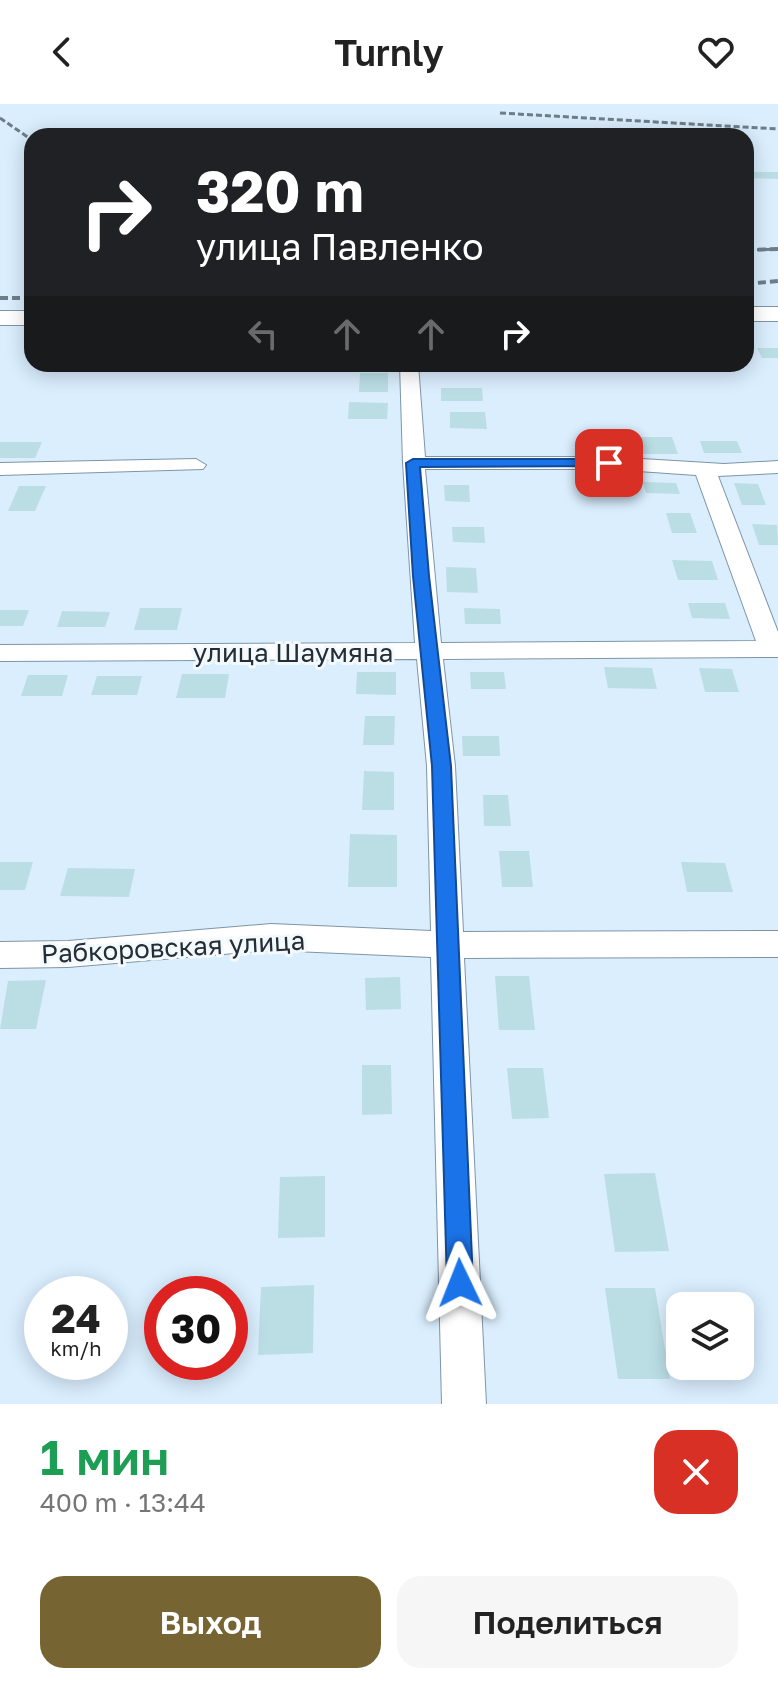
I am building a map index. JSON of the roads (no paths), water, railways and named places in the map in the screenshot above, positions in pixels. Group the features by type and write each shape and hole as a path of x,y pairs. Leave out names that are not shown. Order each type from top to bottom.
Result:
{"main road":[{"path":"754,314 778,314"},
{"path":"0,318 24,318"}],"street":[{"path":"409,372 413,463 441,766 464,1404"},
{"path":"413,463 609,463 705,470 778,467"},
{"path":"0,469 196,465"},
{"path":"705,470 775,649"},
{"name":"улица Шаумяна","path":"0,653 775,649"},
{"name":"Рабкоровская улица","path":"0,955 68,954 271,937 448,945 778,944"}],"railway":[{"path":"500,113 778,129"},
{"path":"0,118 24,134"},
{"path":"754,250 778,249 754,250"},
{"path":"754,283 778,281"},
{"path":"0,298 24,298"}]}
